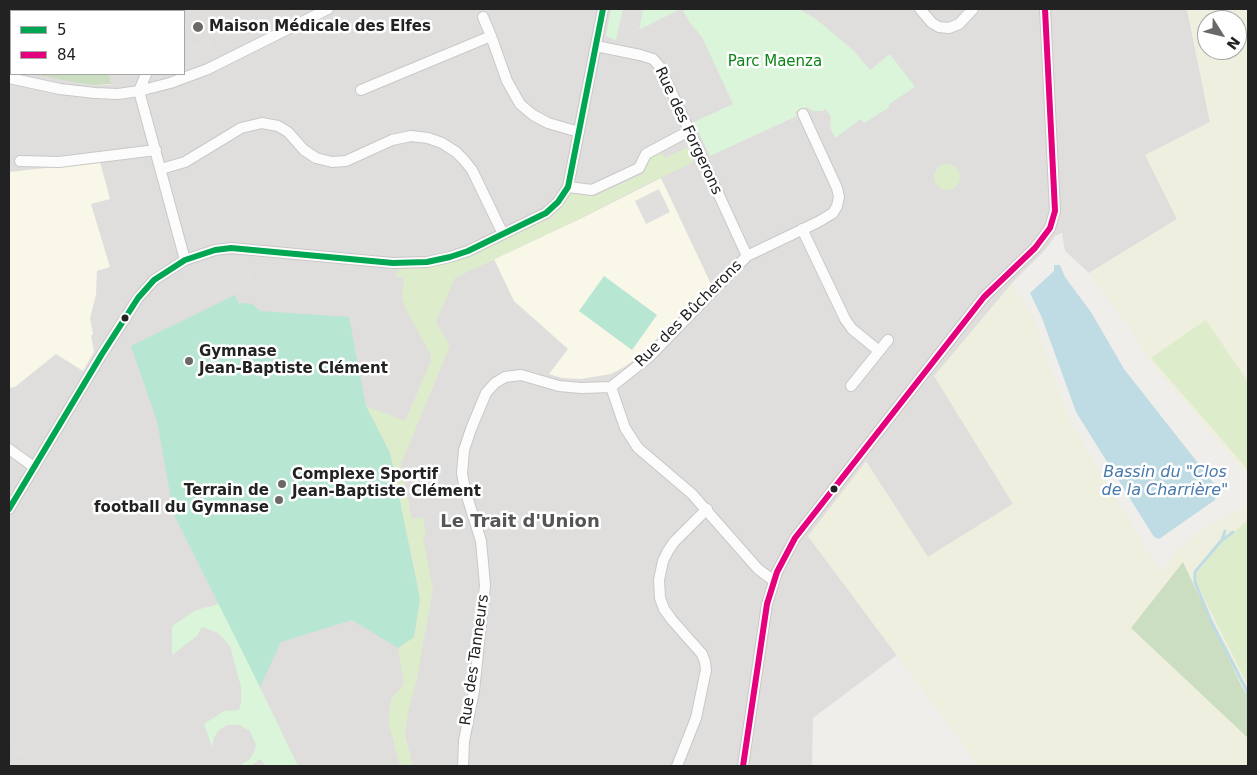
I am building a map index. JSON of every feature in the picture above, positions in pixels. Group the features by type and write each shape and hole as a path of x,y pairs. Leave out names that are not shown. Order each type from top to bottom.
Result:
{"street":[{"path":"9,78 95,93 118,94 139,92 208,69 328,9"},
{"path":"9,509 102,354 138,298 154,280 185,260 215,250 237,248 393,263 428,262 468,251 546,213 558,202 568,187 603,9"},
{"path":"920,9 932,23 939,27 949,28 959,24 973,9"},
{"path":"743,766 763,629 774,581 795,538 984,297 1035,248 1050,228 1055,211 1044,9"},
{"path":"483,17 507,81 520,104 532,115 548,123 579,132"},
{"path":"361,90 491,36"},
{"name":"Rue des Forgerons","path":"596,46 640,54 653,59 660,67 747,256"},
{"path":"146,75 139,92 185,260"},
{"name":"Rue des Bûcherons","path":"611,387 649,357 747,256 833,213 839,196 837,188 803,114"},
{"path":"161,169 185,162 241,128 262,123 278,126 288,132 304,150 316,158 332,162 346,161 392,140 411,136 428,138 456,152 472,170 503,234"},
{"path":"568,187 592,190 639,168 646,154 689,131"},
{"path":"20,161 59,162 156,150"},
{"path":"802,230 845,319 852,329 879,351"},
{"path":"851,386 888,340"},
{"name":"Rue des Tanneurs","path":"463,766 464,741 474,691 485,585 481,541 465,490 462,473 464,450 471,429 486,393 495,383 505,377 521,375 559,386 581,388 611,387"},
{"path":"611,387 625,428 638,448 692,494 758,569 774,581"},
{"path":"9,449 34,467"},
{"path":"676,766 696,718 706,670 702,654 664,609 660,598 659,580 663,561 674,542 707,509"}],"shaded area":[{"path":"97,9 1187,9 1210,122 1146,155 1177,219 1089,273 1065,251 1062,233 1055,236 1045,250 1012,283 1013,504 928,557 808,536 897,655 813,718 812,766 9,766 9,47 10,75 39,75 94,85 111,85 109,75 185,75 185,10"},
{"path":"623,9 643,9 636,44 616,40"},
{"path":"211,39 215,51 185,66 186,47"},
{"path":"100,162 110,199 91,204 110,267 97,271 96,295 90,318 94,352 83,371 56,354 15,387 9,388 9,172"},
{"path":"661,178 711,284 644,352 626,366 611,374 581,379 562,378 549,374 568,349 514,301 494,259 580,219"},
{"path":"659,189 670,212 646,224 635,201"},
{"path":"234,265 251,267 250,286 160,329 146,315 168,292 185,279 217,267"},
{"path":"18,741 41,749 31,759 9,753 9,750"}],"green space":[{"path":"9,9 98,10 10,10 10,52"},
{"path":"611,9 623,9 616,40 606,36"},
{"path":"643,9 681,9 639,30"},
{"name":"Parc Maenza","path":"682,9 799,9 816,19 854,51 870,70 890,54 915,87 888,105 890,107 864,123 861,119 835,138 830,127 831,117 826,109 813,111 807,107 795,112 797,116 710,156 694,122 733,104 702,37 690,23"},
{"path":"1187,9 1248,9 1248,476 1149,361 1136,337 1089,273 1177,219 1145,155 1210,122 1197,60 1247,60 1247,10 1197,10 1197,58"},
{"path":"38,75 109,75 111,84 94,85"},
{"path":"689,147 693,154 692,163 455,278 436,322 450,346 401,464 412,519 423,517 426,533 423,538 433,589 405,735 413,766 400,766 388,721 391,699 404,684 398,648 414,637 420,599 390,453 366,406 405,421 431,361 430,353 406,310 402,298 404,277 396,277 396,274 405,267 466,257 553,216 568,192 595,196 644,173 651,156 661,150 665,158"},
{"path":"947,164 956,168 960,177 956,186 947,190 938,186 934,177 938,168"},
{"path":"604,276 657,315 632,350 579,311"},
{"path":"1012,283 1034,319 1069,420 1160,572 1176,552 1200,530 1248,504 1248,766 979,766 808,536 866,461 928,557 1013,504 934,376"},
{"name":"Complexe Sportif Jean-Baptiste Clément","path":"235,295 239,304 252,304 260,311 349,317 366,406 390,453 420,599 414,637 398,648 352,620 281,642 260,687 174,515 157,421 131,346"},
{"path":"1206,320 1248,382 1248,470 1152,357"},
{"path":"1248,520 1248,685 1196,582 1197,573 1222,542"},
{"path":"1183,562 1248,696 1248,738 1131,628"},
{"path":"219,604 298,766 265,766 260,759 251,766 239,766 249,760 256,745 250,731 239,725 227,725 219,730 214,738 212,747 204,724 224,711 239,710 241,703 241,687 230,646 218,633 202,627 197,636 172,655 172,626 196,610"}],"water":[{"name":"Bassin du \"Clos de la Charrière\"","path":"1054,265 1060,265 1065,277 1091,312 1124,369 1216,486 1215,500 1159,539 1154,537 1076,412 1042,318 1030,293 1054,271"}],"waterway":[{"path":"1222,540 1225,531"},
{"path":"1233,532 1221,541 1195,572 1195,582 1211,621 1248,693"}],"transit line":[{"name":"5","path":"9,509 102,354 138,298 154,280 185,260 215,250 231,248 393,263 427,262 468,251 546,213 558,202 568,187 603,9"},
{"name":"84","path":"743,766 767,604 777,572 795,538 984,297 1035,248 1050,228 1055,211 1045,9"}],"place":[{"name":"Maison Médicale des Elfes","path":"198,27"},
{"name":"Gymnase Jean-Baptiste Clément","path":"189,361"},
{"name":"Complexe Sportif Jean-Baptiste Clément","path":"282,484"},
{"name":"Terrain de football du Gymnase","path":"279,500"}],"district":[{"name":"Le Trait d'Union","path":"520,522"}]}
